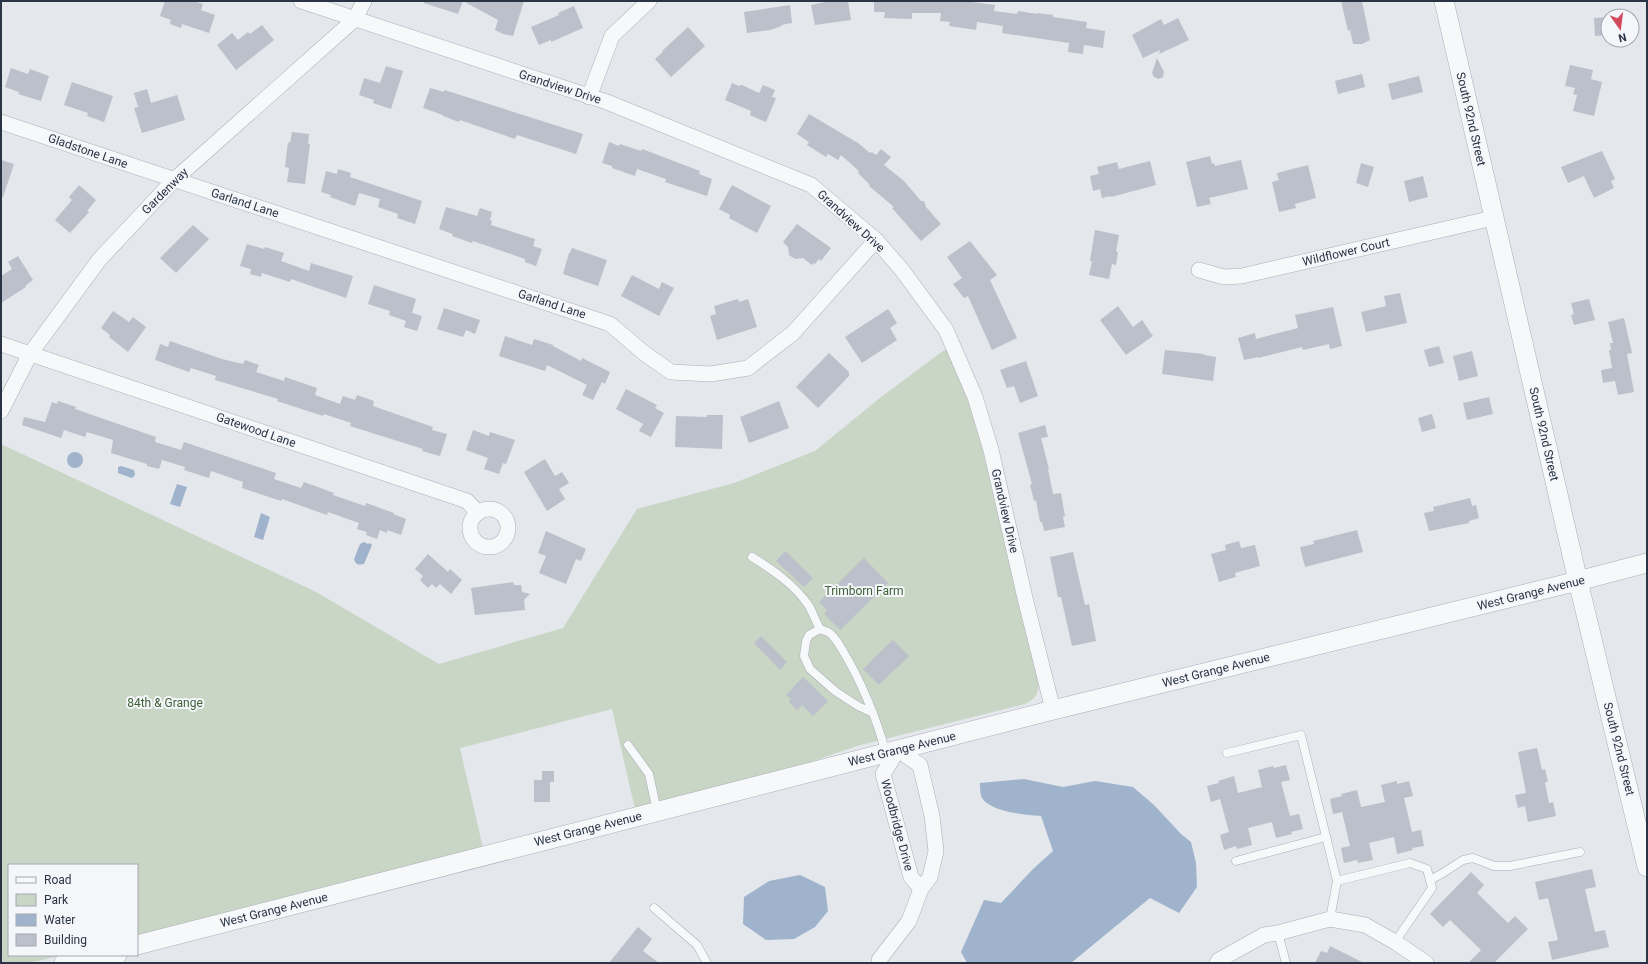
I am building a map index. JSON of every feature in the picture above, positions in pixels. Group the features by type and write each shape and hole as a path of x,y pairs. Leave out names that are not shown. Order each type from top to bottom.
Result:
{"street":[{"path":"301,1 355,19"},
{"name":"Gardenway","path":"1,411 30,354 98,260 174,180 355,19 364,1"},
{"path":"589,97 612,36 649,1"},
{"name":"South 92nd Street","path":"1444,1 1578,581 1647,866"},
{"name":"Grandview Drive","path":"355,19 615,105 811,185 876,240 902,270 946,330 975,397 990,450 1052,710"},
{"name":"Gladstone Lane","path":"1,122 174,180"},
{"name":"Garland Lane","path":"174,180 610,324 644,353 671,372 711,374 748,368 793,333 876,240"},
{"name":"Wildflower Court","path":"1199,270 1224,277 1242,276 1493,218"},
{"name":"Gatewood Lane","path":"1,344 467,501 478,513"},
{"name":"West Grange Avenue","path":"138,946 158,939 1052,710 1578,581 1647,562"},
{"name":"Woodbridge Drive","path":"876,962 909,921 921,889 930,877 936,851 932,816 920,765 892,751 883,774 911,877 921,889"},
{"path":"1216,963 1264,935 1330,920 1365,925 1395,942 1426,963"},
{"path":"64,963 92,956"},
{"path":"96,963 114,956"}],"lane":[{"path":"752,557 775,571 809,606 820,629 828,632 835,639 852,666 892,751"},
{"path":"820,629 810,635 806,641 804,656 810,669 835,690 858,706 873,713"},
{"path":"1227,753 1301,735 1337,880 1330,920"},
{"path":"628,745 652,779 658,811"},
{"path":"1236,861 1326,837"},
{"path":"1430,880 1463,860 1474,858 1494,866 1510,866 1580,852"},
{"path":"1337,880 1410,863 1427,869 1432,888 1395,942"},
{"path":"654,908 697,945 707,963"},
{"path":"1278,933 1286,963"}],"green space":[{"path":"947,348 971,404 1039,684 1038,691 1034,698 1025,704 857,746 790,769 635,809 612,709 460,748 483,848 138,936 138,864 8,864 8,956 58,956 30,963 1,963 1,444 316,592 439,664 563,628 637,509 734,483 815,451 881,397"}],"water":[{"path":"75,452 81,454 83,460 81,466 75,468 69,466 67,460 69,454"},
{"path":"121,466 134,470 135,475 132,478 118,473 118,467"},
{"path":"177,484 187,487 180,507 170,504"},
{"path":"261,513 270,517 263,540 254,537"},
{"path":"364,542 372,545 364,564 358,564 354,559 360,544"},
{"path":"1024,779 1063,787 1095,781 1133,787 1154,805 1181,834 1191,842 1196,863 1197,887 1179,913 1150,898 1071,963 967,963 961,952 984,900 1001,903 1033,869 1053,851 1041,816 1008,812 999,809 991,806 981,796 980,783"},
{"path":"800,875 825,887 828,911 815,927 794,939 766,940 743,924 744,897 769,881"}],"building":[{"path":"165,1 193,1 203,4 201,10 215,15 209,33 182,24 181,28 170,24 171,20 160,16"},
{"path":"424,1 463,1 458,14 424,3"},
{"path":"463,1 524,1 513,36 503,34 495,30 498,20"},
{"path":"830,1 848,1 851,20 815,25 811,5"},
{"path":"874,1 964,1 995,5 994,11 1017,14 1018,11 1053,15 1053,17 1087,22 1086,28 1105,31 1103,48 1084,45 1083,54 1068,52 1069,43 1002,33 1003,26 977,22 976,30 949,26 950,22 940,21 941,13 912,13 912,19 884,18 885,12 874,12"},
{"path":"1341,1 1362,1 1370,40 1362,44 1353,44 1350,30 1348,31"},
{"path":"790,5 792,23 781,25 782,26 770,30 747,33 744,12"},
{"path":"574,6 583,28 551,42 551,40 539,45 531,27 559,15 558,13"},
{"path":"1178,18 1189,40 1159,54 1160,50 1143,58 1132,35 1161,19 1164,25"},
{"path":"1594,18 1600,18 1600,36 1595,36"},
{"path":"262,25 274,40 236,70 217,45 232,33 238,40 248,32 250,34"},
{"path":"688,27 705,46 671,77 655,59"},
{"path":"1157,58 1164,72 1163,77 1159,79 1154,77 1152,73"},
{"path":"1570,65 1593,70 1591,79 1602,82 1594,116 1573,111 1577,95 1573,94 1575,88 1565,86"},
{"path":"386,66 403,71 391,109 373,103 374,100 359,95 364,78 380,83"},
{"path":"11,68 28,74 30,69 49,76 41,101 18,94 19,92 5,87"},
{"path":"1362,74 1365,87 1338,94 1335,81"},
{"path":"1419,76 1423,92 1392,100 1388,84"},
{"path":"72,82 113,96 104,122 87,116 88,113 64,105"},
{"path":"732,83 739,86 742,85 759,93 763,85 775,90 772,97 776,98 766,122 750,115 751,111 725,100"},
{"path":"430,88 444,92 444,90 451,92 583,134 576,154 517,135 515,139 460,120 459,122 423,108"},
{"path":"147,89 151,103 177,95 185,120 142,133 134,108 138,107 134,93"},
{"path":"809,114 858,143 870,153 872,152 876,155 881,149 891,157 884,165 904,181 921,201 924,201 926,207 941,224 921,241 892,208 894,207 869,186 870,185 858,173 859,171 841,155 838,160 828,154 826,157 807,145 809,142 797,134"},
{"path":"292,132 309,134 308,144 310,144 305,184 287,182 289,168 285,167 288,142 290,143"},
{"path":"609,142 641,151 642,149 700,171 699,174 712,179 707,196 665,182 666,179 637,169 635,176 602,163"},
{"path":"1602,151 1615,179 1611,181 1614,188 1594,198 1584,176 1568,183 1561,167"},
{"path":"1210,156 1212,164 1214,163 1215,166 1241,160 1248,189 1209,198 1211,204 1197,207 1186,162"},
{"path":"1,160 14,164 3,197 1,197"},
{"path":"1150,161 1156,185 1102,198 1100,189 1093,191 1090,176 1099,174 1097,167 1117,162 1119,169"},
{"path":"1361,163 1374,167 1368,187 1356,183"},
{"path":"1308,165 1316,198 1295,204 1296,208 1279,212 1272,182 1279,180 1277,173"},
{"path":"338,169 351,173 350,177 422,201 415,224 397,218 398,214 378,207 380,199 359,193 355,206 321,192 326,171 337,174"},
{"path":"1423,176 1428,197 1409,202 1404,181"},
{"path":"79,185 96,200 87,211 89,212 70,233 55,220 72,200 69,197"},
{"path":"732,185 771,206 757,233 729,218 730,215 719,209"},
{"path":"446,207 477,216 480,208 492,212 490,220 492,221 491,225 535,239 533,246 542,249 536,266 525,262 525,259 473,241 472,243 452,236 453,234 439,229"},
{"path":"797,224 831,248 821,261 819,259 812,265 803,258 795,259 789,255 788,247 783,242"},
{"path":"193,225 209,239 176,273 160,258"},
{"path":"1095,230 1119,235 1116,251 1118,252 1116,265 1112,264 1109,279 1089,275"},
{"path":"970,241 997,275 990,280 1017,338 992,350 968,296 964,298 953,284 962,278 947,257"},
{"path":"247,244 264,249 265,247 284,253 281,261 309,271 311,263 353,276 346,298 291,279 290,282 262,273 261,277 250,274 251,269 240,266"},
{"path":"572,248 607,260 598,286 563,274"},
{"path":"18,256 33,280 25,286 26,287 1,303 1,276 12,269 8,262"},
{"path":"632,275 659,289 662,282 674,288 659,316 621,296"},
{"path":"374,285 416,299 412,313 422,316 417,331 404,327 406,321 389,315 390,311 368,304"},
{"path":"1400,293 1407,323 1366,332 1361,312 1386,306 1384,296"},
{"path":"738,299 739,302 748,299 757,327 717,340 710,316 716,314 714,306"},
{"path":"1589,299 1595,320 1574,325 1571,315 1574,314 1571,303"},
{"path":"1118,306 1133,327 1142,320 1153,336 1126,355 1100,320"},
{"path":"1333,307 1342,346 1330,349 1329,344 1303,350 1302,347 1244,360 1238,338 1255,333 1256,339 1298,328 1295,315"},
{"path":"444,308 480,320 475,334 466,330 463,337 437,329"},
{"path":"888,309 897,323 890,328 897,340 862,363 845,337"},
{"path":"113,311 129,322 133,317 146,327 128,352 109,337 110,335 101,328"},
{"path":"1624,318 1632,353 1627,354 1634,392 1618,395 1615,381 1603,383 1601,370 1612,368 1609,350 1611,350 1610,343 1613,343 1608,322"},
{"path":"505,336 532,345 534,339 553,345 581,361 582,358 610,372 605,384 602,382 593,400 582,395 587,385 547,365 545,371 499,356"},
{"path":"170,341 222,359 243,364 245,360 259,365 256,372 284,381 285,377 317,388 315,395 340,404 343,396 355,400 357,395 374,401 373,406 433,427 432,430 447,434 440,456 422,451 423,449 350,426 351,423 324,414 323,416 277,401 278,399 215,380 216,376 191,368 189,372 155,360 160,344 168,347"},
{"path":"1439,346 1444,363 1429,367 1424,350"},
{"path":"1165,350 1204,354 1216,357 1213,381 1162,374"},
{"path":"1472,351 1478,376 1459,381 1453,356"},
{"path":"829,353 849,372 849,376 818,408 796,387"},
{"path":"1026,361 1038,396 1020,403 1014,386 1007,388 1000,370"},
{"path":"626,389 657,405 655,408 664,413 651,437 639,431 643,424 616,409"},
{"path":"1489,397 1493,414 1467,420 1463,403"},
{"path":"58,401 76,407 75,409 156,437 155,442 181,450 184,442 276,473 274,479 301,488 304,482 334,493 333,495 365,506 366,503 394,513 393,514 406,519 401,535 387,530 387,533 380,530 377,539 366,535 367,532 357,529 359,523 328,512 327,515 282,499 281,501 242,488 243,482 211,471 209,478 184,470 185,467 162,460 159,469 147,466 147,464 111,453 113,440 87,432 85,437 64,430 61,438 22,425 24,417 45,422 52,402 57,404"},
{"path":"779,401 789,428 749,443 740,417"},
{"path":"1432,414 1436,428 1422,432 1418,418"},
{"path":"707,415 723,415 722,449 675,447 676,416 707,417"},
{"path":"1045,425 1048,437 1041,438 1049,469 1053,494 1061,493 1065,516 1063,517 1065,527 1044,531 1042,522 1040,522 1036,500 1034,501 1030,485 1032,484 1018,433"},
{"path":"473,430 489,436 490,432 515,440 506,464 503,463 499,474 484,469 488,458 466,450"},
{"path":"545,459 555,476 562,472 569,483 559,489 565,499 547,511 524,472"},
{"path":"1470,498 1472,506 1476,505 1479,518 1469,521 1469,523 1429,531 1424,513 1434,511 1433,507"},
{"path":"1357,530 1363,552 1305,567 1300,547 1314,544 1313,541"},
{"path":"546,531 586,549 581,561 576,559 566,584 539,573 546,556 538,553"},
{"path":"1239,541 1241,548 1255,545 1260,566 1235,573 1236,577 1219,582 1211,554 1226,550 1225,545"},
{"path":"785,551 813,578 804,587 776,561"},
{"path":"1073,552 1085,605 1089,604 1096,641 1072,646 1061,597 1058,597 1050,557"},
{"path":"428,554 448,572 450,569 462,580 451,594 440,584 436,588 432,584 428,588 420,580 423,576 415,569"},
{"path":"864,558 888,583 840,630 824,614 827,610 819,602"},
{"path":"513,582 514,585 521,585 522,592 530,594 524,600 525,610 475,615 471,588"},
{"path":"761,636 787,662 780,670 754,643"},
{"path":"893,640 909,656 879,685 863,669"},
{"path":"803,677 828,701 813,716 802,705 797,710 789,702 791,699 786,695"},
{"path":"1537,748 1542,770 1545,769 1548,782 1545,782 1549,803 1553,802 1556,816 1528,822 1525,806 1518,808 1515,795 1526,793 1518,752"},
{"path":"1286,765 1290,780 1281,782 1290,816 1299,814 1303,829 1291,832 1292,834 1276,838 1272,822 1248,828 1252,845 1237,849 1236,846 1224,850 1220,835 1229,832 1220,799 1211,802 1207,786 1219,783 1218,781 1234,776 1238,793 1262,787 1258,770 1273,766 1274,768"},
{"path":"542,771 554,771 554,782 550,782 550,802 534,802 534,780 542,780"},
{"path":"1397,781 1397,784 1409,781 1413,796 1404,798 1412,832 1421,830 1424,846 1412,848 1413,850 1397,854 1394,837 1369,843 1373,860 1358,863 1357,860 1344,863 1341,848 1350,846 1342,812 1333,814 1330,799 1342,796 1341,794 1357,790 1361,807 1385,802 1381,785"},
{"path":"1592,869 1596,887 1585,889 1595,932 1605,930 1609,947 1552,960 1548,942 1558,940 1548,898 1539,900 1535,882"},
{"path":"1471,872 1484,885 1477,893 1508,923 1515,916 1528,929 1494,963 1468,963 1481,950 1450,920 1443,927 1430,914"},
{"path":"638,927 652,939 643,951 659,963 609,963"},
{"path":"1330,946 1364,963 1315,963 1321,951 1327,953"}],"park label":[{"name":"Trimborn Farm","path":"864,591"},
{"name":"84th & Grange","path":"165,703"}]}
